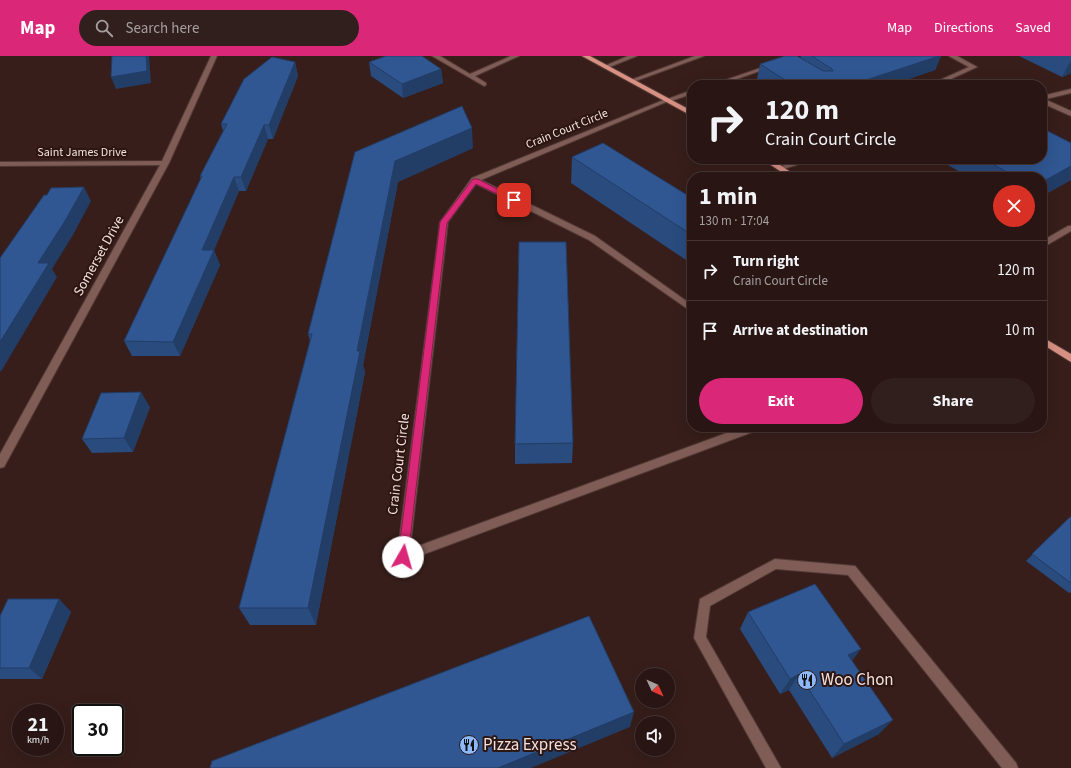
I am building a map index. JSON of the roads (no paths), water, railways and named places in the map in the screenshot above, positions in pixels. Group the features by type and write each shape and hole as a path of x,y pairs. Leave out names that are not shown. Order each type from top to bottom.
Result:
{"main road":[{"path":"585,56 687,111"},
{"path":"774,164 786,172"},
{"path":"1047,343 1071,359"}],"street":[{"name":"Somerset Drive","path":"0,464 165,163 194,95 214,56"},
{"path":"435,56 484,84"},
{"path":"470,76 516,56"},
{"path":"605,67 634,56"},
{"path":"632,81 701,56"},
{"path":"944,80 974,67 952,56"},
{"path":"728,80 778,63"},
{"path":"1047,98 1071,91"},
{"name":"Crain Court Circle","path":"687,94 668,100 475,180 444,222 403,557 740,432"},
{"path":"1047,102 1071,114"},
{"name":"Saint James Drive","path":"0,164 165,163"},
{"path":"780,168 794,164"},
{"path":"475,180 592,238 687,305"},
{"path":"1047,242 1071,228"},
{"path":"774,768 700,638 704,603 775,564 851,570 1011,768"}],"place":[{"name":"Woo Chon","path":"807,680"},
{"name":"Pizza Express","path":"469,745"}]}
